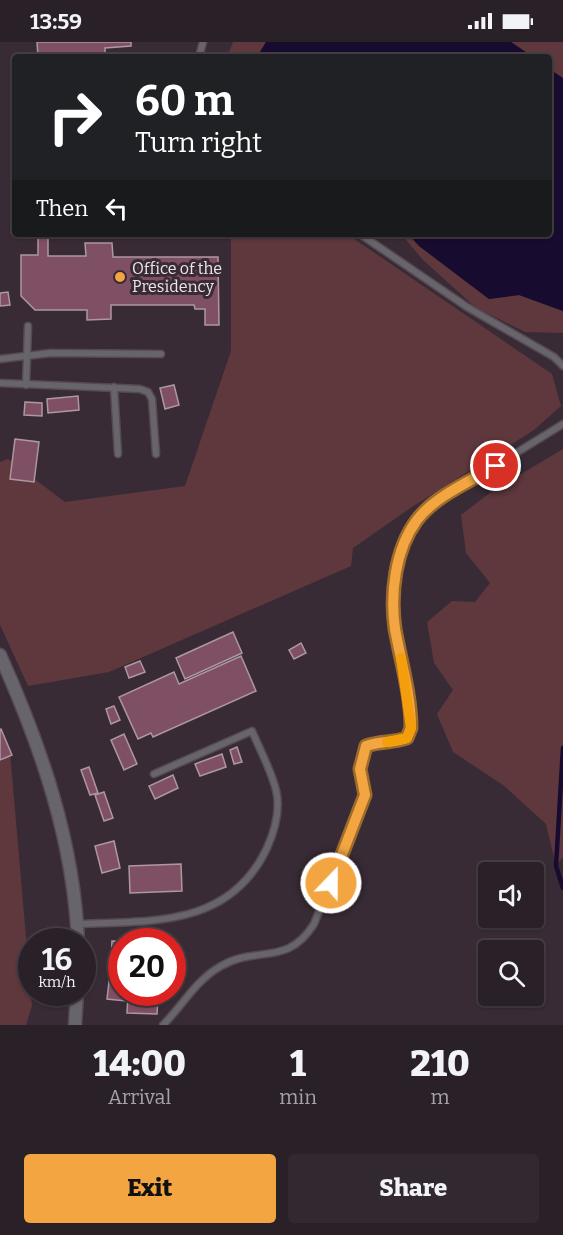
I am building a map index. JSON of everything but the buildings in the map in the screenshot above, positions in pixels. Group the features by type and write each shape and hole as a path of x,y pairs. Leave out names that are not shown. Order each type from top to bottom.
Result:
{"street":[{"path":"0,655 47,771 66,844 77,928"},
{"path":"75,1025 76,1006"}],"lane":[{"path":"364,237 467,307 554,357 563,366"},
{"path":"26,385 28,326"},
{"path":"0,359 51,353 161,354"},
{"path":"0,383 114,387 140,389 148,392 152,399 156,454"},
{"path":"114,387 118,454"},
{"path":"163,1025 198,982 222,964 292,948 304,940 314,924 365,795 360,769 366,746 377,742 395,742 407,738 411,728 393,602 397,568 405,541 417,519 432,505 563,424"},
{"path":"77,924 165,921 191,914 222,902 247,881 261,860 272,837 278,812 276,791 252,731 154,774"}],"shaded area":[{"path":"233,42 266,42 259,54 228,54"},
{"path":"266,42 511,42 529,54 259,54"},
{"path":"511,42 563,42 563,78 552,71 552,54 529,54"},
{"path":"552,71 563,78 563,311 519,295 489,299 419,246 411,237 552,237"},
{"path":"231,237 351,237 552,374 561,406 534,430 412,507 353,548 351,566 109,672 28,686 0,625 0,462 8,459 65,502 185,486 231,351"},
{"path":"404,237 411,237 419,246 489,299 519,295 563,311 563,333 525,332 475,307 423,260"},
{"path":"563,449 563,857 556,866 546,824 503,785 453,752 437,714 453,690 434,663 427,622 452,601 475,602 490,583 466,553 461,515 491,492"},
{"path":"0,735 10,752 25,928 18,928 18,1006 32,1006 26,1025 0,1025"}],"waterway":[{"path":"563,748 556,866 563,888"}],"slow traffic":[{"path":"387,742 407,738 411,728 411,714 401,658"}],"place":[{"name":"Office of the Presidency","path":"120,277"}],"route":[{"path":"331,883 365,795 360,769 361,756 366,746 377,742 395,742 407,738 411,728 411,714 395,629 393,602 397,568 405,541 417,519 432,505 496,466"}]}
